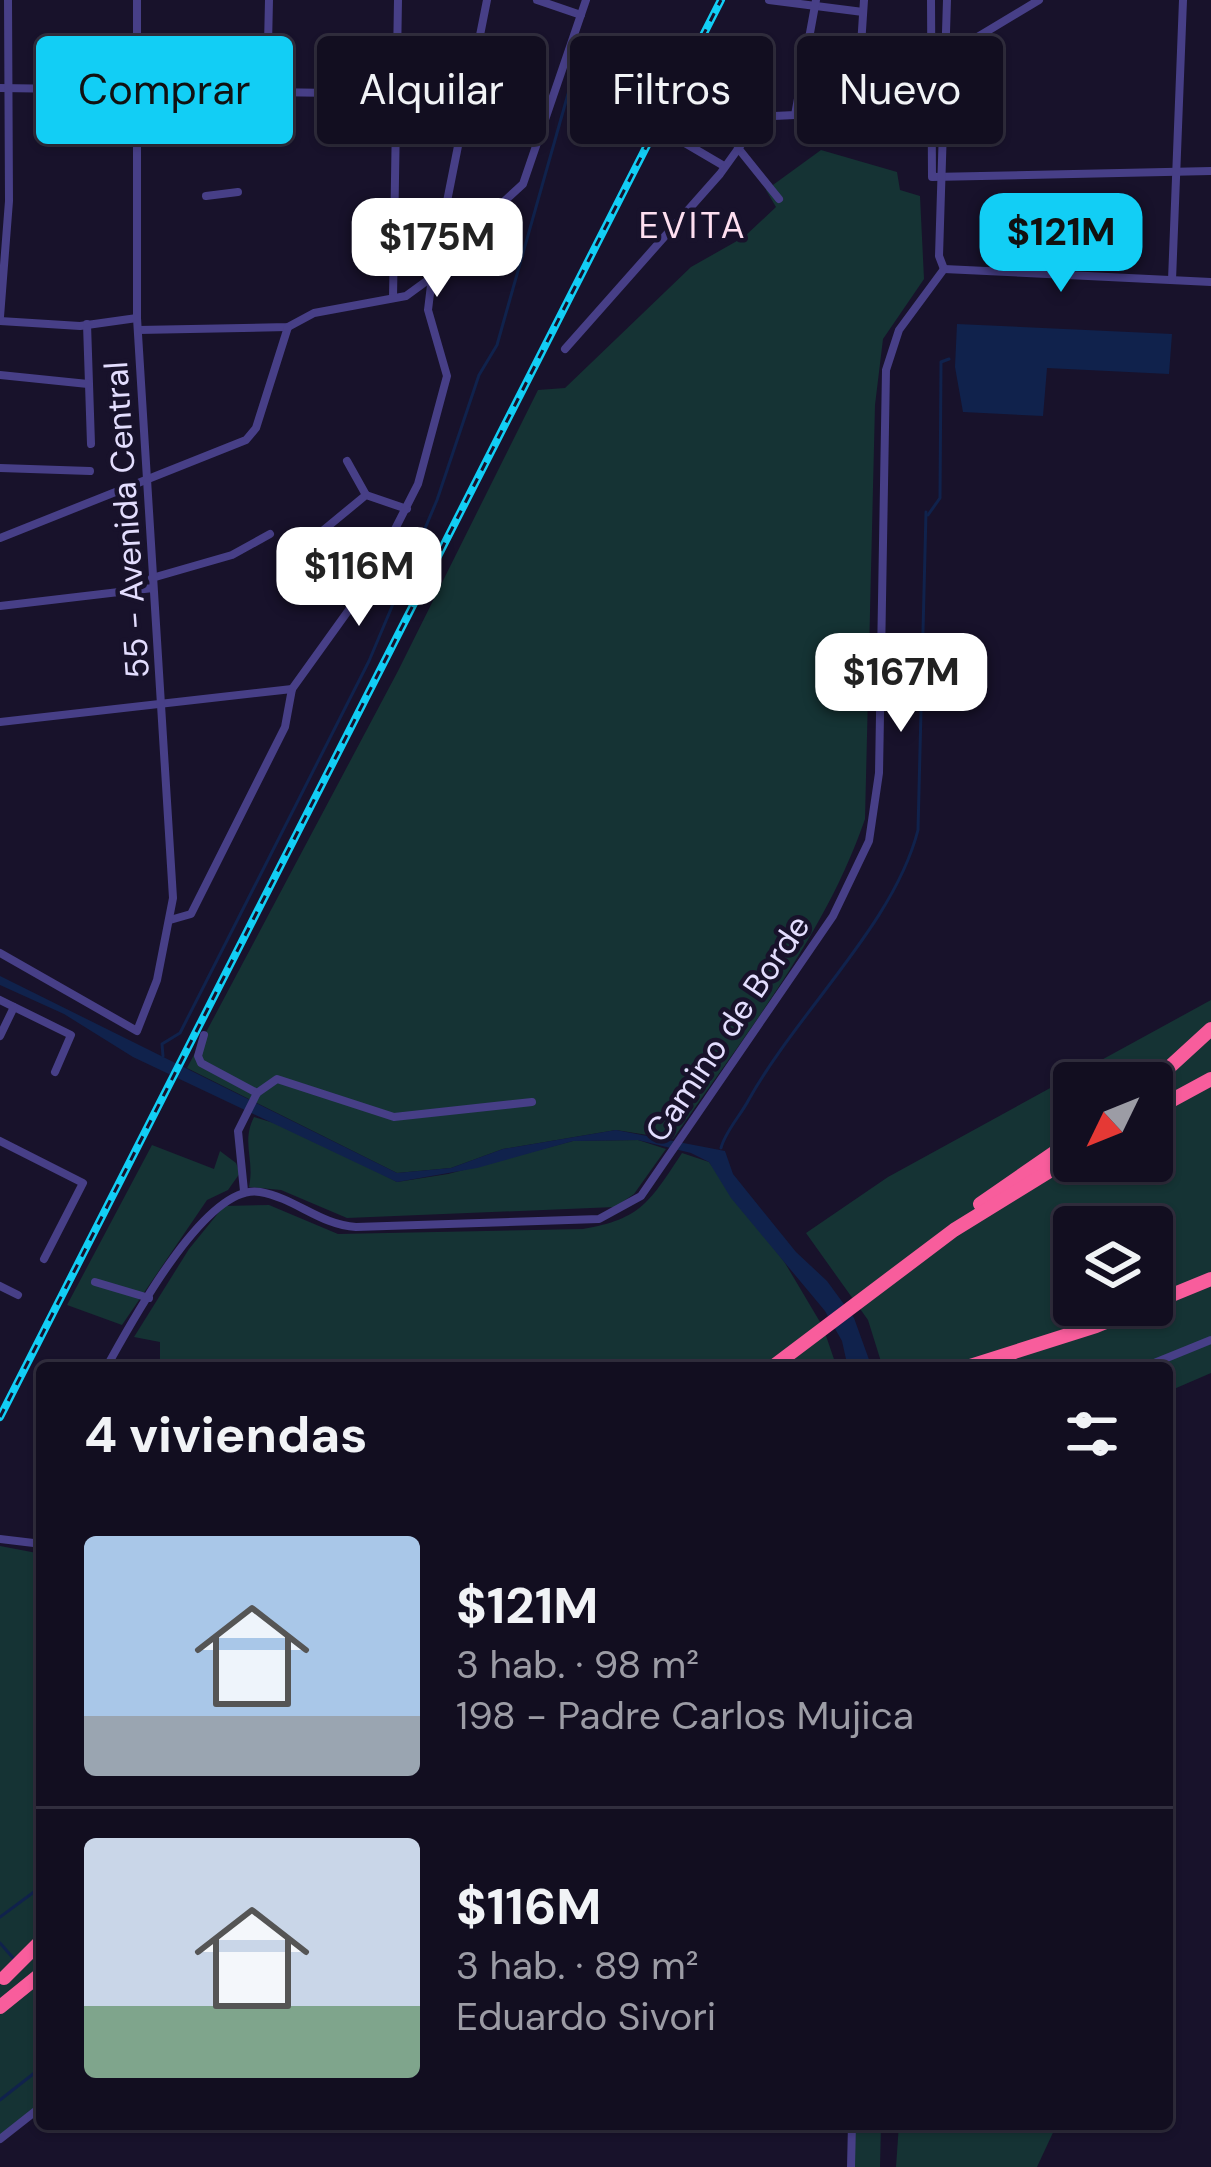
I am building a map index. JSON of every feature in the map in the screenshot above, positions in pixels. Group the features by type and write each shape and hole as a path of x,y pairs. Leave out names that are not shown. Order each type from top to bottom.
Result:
{"highway":[{"path":"1173,1064 1211,1029"},
{"path":"1173,1100 1211,1079"},
{"path":"954,1230 996,1191 1053,1153"},
{"path":"779,1362 954,1230 1053,1169"},
{"path":"983,1362 1096,1327 1211,1279"},
{"path":"2,1979 36,1949"},
{"path":"0,2007 36,1980"}],"street":[{"path":"8,0 3,88 9,201 0,319 87,324 137,317"},
{"name":"55 - Avenida Central","path":"137,0 137,36"},
{"path":"268,36 269,0"},
{"path":"398,0 398,36"},
{"path":"480,36 487,0"},
{"path":"537,0 581,15"},
{"path":"546,122 586,0"},
{"path":"769,0 862,12"},
{"path":"861,36 863,0"},
{"path":"931,0 931,36"},
{"path":"946,36 947,0"},
{"path":"977,36 1039,0"},
{"path":"1172,280 1183,0"},
{"path":"773,115 792,117 798,110 815,3"},
{"path":"3,88 36,88"},
{"name":"55 - Avenida Central","path":"0,952 137,1030 157,980 170,920 163,705 144,478 136,144"},
{"path":"393,299 396,144"},
{"path":"170,920 186,919 210,877 286,727 292,689 366,586 423,470 447,376 428,310 460,144"},
{"path":"441,239 462,240 520,189 538,144"},
{"path":"687,144 725,166"},
{"path":"565,349 741,144"},
{"path":"930,144 930,175 943,177 1211,171"},
{"path":"944,144 939,256 944,269 960,266 1211,282"},
{"path":"738,148 779,199"},
{"path":"206,196 238,192"},
{"name":"Camino de Borde","path":"244,1191 273,1196 348,1227 599,1219 632,1205 833,916 868,842 879,773 886,370 899,330 944,269"},
{"path":"138,330 288,327 314,313 406,296 433,277"},
{"path":"406,296 428,310"},
{"path":"87,324 91,444"},
{"path":"0,538 246,440 256,428 288,327"},
{"path":"0,376 88,384"},
{"path":"347,461 366,495 407,509"},
{"path":"0,468 90,471"},
{"path":"309,542 366,495"},
{"path":"0,606 152,583 232,555 270,534"},
{"path":"0,722 292,689"},
{"path":"0,1000 71,1036 56,1072"},
{"path":"0,1036 14,1007"},
{"path":"204,1035 198,1052 201,1063 256,1095"},
{"path":"110,1362 207,1215 244,1191 244,1158 236,1138 256,1095 277,1079 394,1117 532,1102"},
{"path":"0,1141 83,1183 44,1259"},
{"path":"95,1282 149,1298"},
{"path":"0,1286 18,1295"},
{"path":"1157,1362 1211,1340"},
{"path":"0,1539 36,1543"},
{"path":"0,2139 36,2111"},
{"path":"851,2167 853,2130"}],"green space":[{"path":"821,150 897,172 900,190 920,196 924,279 883,339 875,405 865,819 828,904 754,1024 673,1139 616,1130 503,1149 451,1168 397,1173 187,1068 398,671 538,390 565,388 691,267 744,237 776,207 766,190"},
{"path":"1211,1000 1211,1373 1173,1389 1173,1362 881,1362 868,1320 806,1233 888,1177 1053,1087 1053,1182 1173,1182 1173,1062 1098,1062"},
{"path":"254,1117 297,1130 397,1182 448,1174 573,1141 638,1140 666,1149 634,1194 615,1207 347,1218 281,1190 249,1187 249,1135"},
{"path":"152,1145 214,1169 220,1151 236,1163 240,1173 228,1190 207,1200 122,1325 67,1305"},
{"path":"682,1153 709,1162 785,1263 823,1327 835,1362 160,1362 160,1342 134,1337 189,1249 224,1206 269,1205 338,1234 583,1229 632,1213 661,1184"},
{"path":"0,1546 36,1553 36,2111 0,2139"},
{"path":"852,2130 881,2130 880,2167 851,2167"},
{"path":"899,2130 1054,2130 1037,2167 896,2167"}],"water":[{"path":"957,324 1172,334 1169,374 1047,368 1043,416 963,412 955,367"},
{"path":"0,976 397,1173 451,1168 503,1149 616,1130 725,1151 733,1174 854,1318 870,1362 847,1362 842,1341 825,1311 731,1198 709,1162 691,1153 638,1140 573,1141 477,1168 397,1182 133,1057 64,1014 0,985"}],"waterway":[{"path":"163,1056 162,1044 180,1033 369,661 437,500 479,375 497,345 570,87"},
{"path":"928,515 940,498 941,362 949,359"},
{"path":"721,1148 769,1067 867,933 906,865 918,830 926,512"},
{"path":"0,1917 36,1890"},
{"path":"0,1943 14,1959"},
{"path":"0,2100 36,2072"}],"railway":[{"path":"0,1417 721,0"}],"district":[{"name":"EVITA","path":"693,225"}]}
